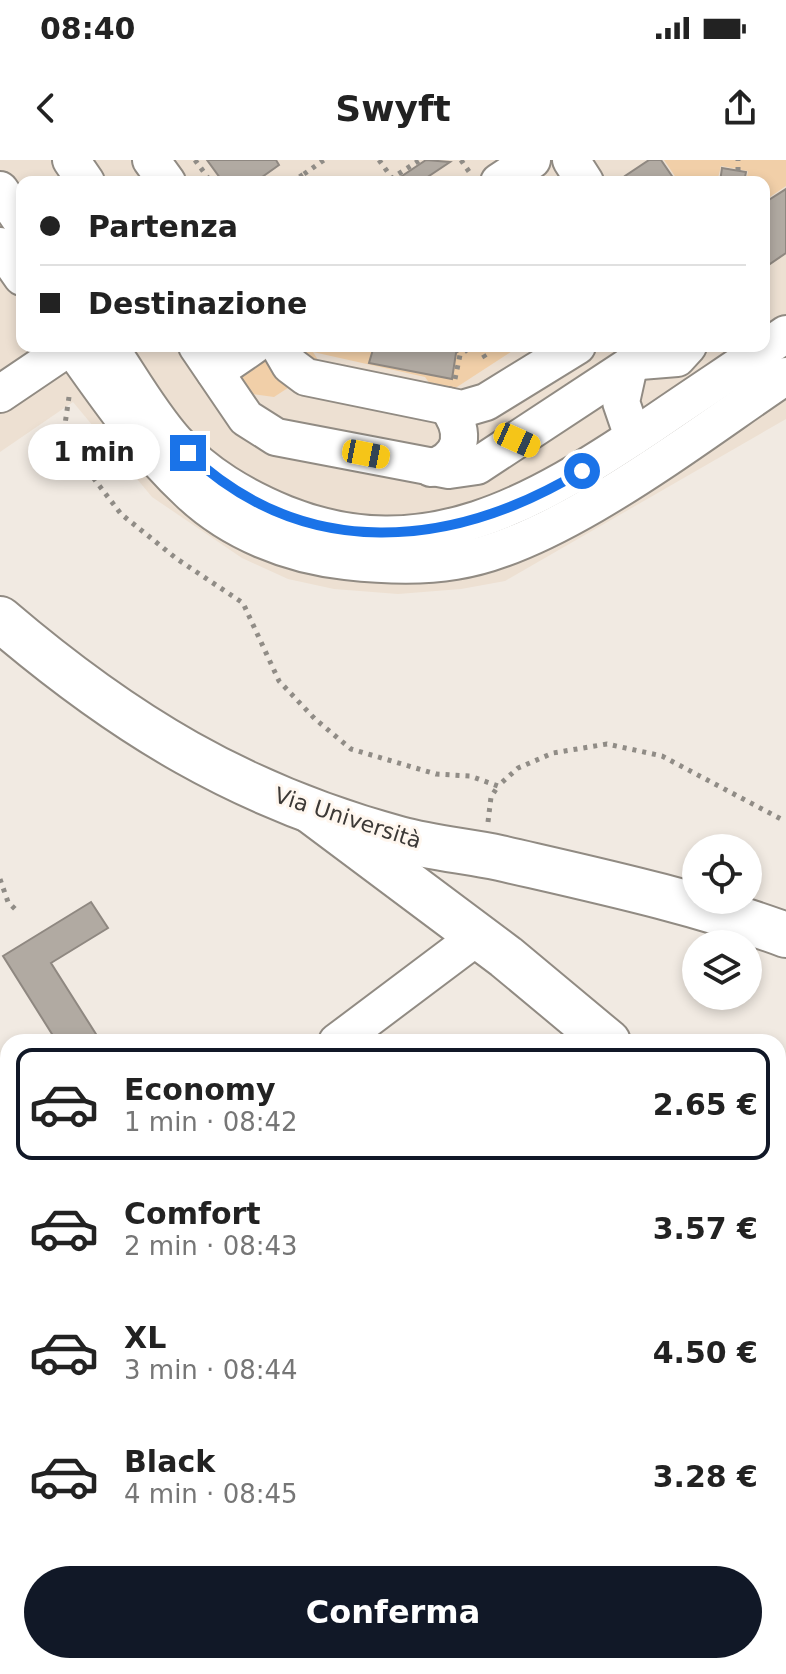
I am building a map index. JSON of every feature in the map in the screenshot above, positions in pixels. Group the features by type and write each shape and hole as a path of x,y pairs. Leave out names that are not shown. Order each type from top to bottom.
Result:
{"main road":[{"name":"Via Università","path":"0,619 57,668 157,737 205,766 311,811 401,840 498,858 696,906 784,933"},
{"path":"311,811 478,936 598,1034"}],"street":[{"path":"0,190 16,213"},
{"path":"0,394 82,352"},
{"path":"85,352 174,440 232,491 307,522 357,533 404,534 451,528 537,498 759,352"},
{"path":"85,352 145,447 191,494 219,515 279,547 309,557 383,565 456,561 519,542 609,494 786,376"},
{"path":"231,352 206,359 246,418 276,437 431,468 477,466 629,366 640,361 677,358 682,352"},
{"path":"282,352 290,365 306,377 456,391"},
{"path":"456,391 462,409 475,407 499,368 527,352"},
{"path":"499,368 556,352"},
{"path":"629,366 621,402 633,437"},
{"path":"431,468 446,463 459,447 456,391"},
{"path":"517,440 543,452 566,480"},
{"path":"348,1034 478,936"}],"path":[{"path":"301,176 324,160"},
{"path":"395,176 420,160"},
{"path":"461,160 504,171"},
{"path":"738,160 738,171"},
{"path":"84,352 65,408 64,431 72,450 121,514 177,559 243,603 279,681 315,719 351,749 436,774 470,776 498,786 518,768 553,753 607,744 662,756 781,819"},
{"path":"456,391 454,384 460,355 465,352"},
{"path":"482,352 499,368"},
{"path":"476,369 499,368"},
{"path":"0,879 8,902 17,911"}],"shaded area":[{"path":"0,160 786,160 786,419 505,581 461,589 398,594 334,589 288,579 242,558 152,497 73,402 0,452"},
{"path":"664,160 786,160 786,186 770,197 770,176 747,176 748,171 721,166 718,176 675,176"},
{"path":"277,352 300,380 274,397 252,394 240,379"},
{"path":"296,352 313,352 327,374"},
{"path":"313,352 511,352 440,398 425,377"}],"building":[{"path":"207,160 276,160 279,165 263,176 219,176"},
{"path":"426,160 450,162 429,176 402,176"},
{"path":"649,160 661,160 672,176 625,176"},
{"path":"722,168 746,172 745,176 721,176"},
{"path":"786,189 786,253 770,264 770,199"},
{"path":"372,352 457,352 452,379 369,363"},
{"path":"91,902 108,928 51,963 96,1034 52,1034 3,956"}],"route":[{"path":"188,453 232,491 307,522 357,533 404,534 451,528 537,498 582,471"}]}
